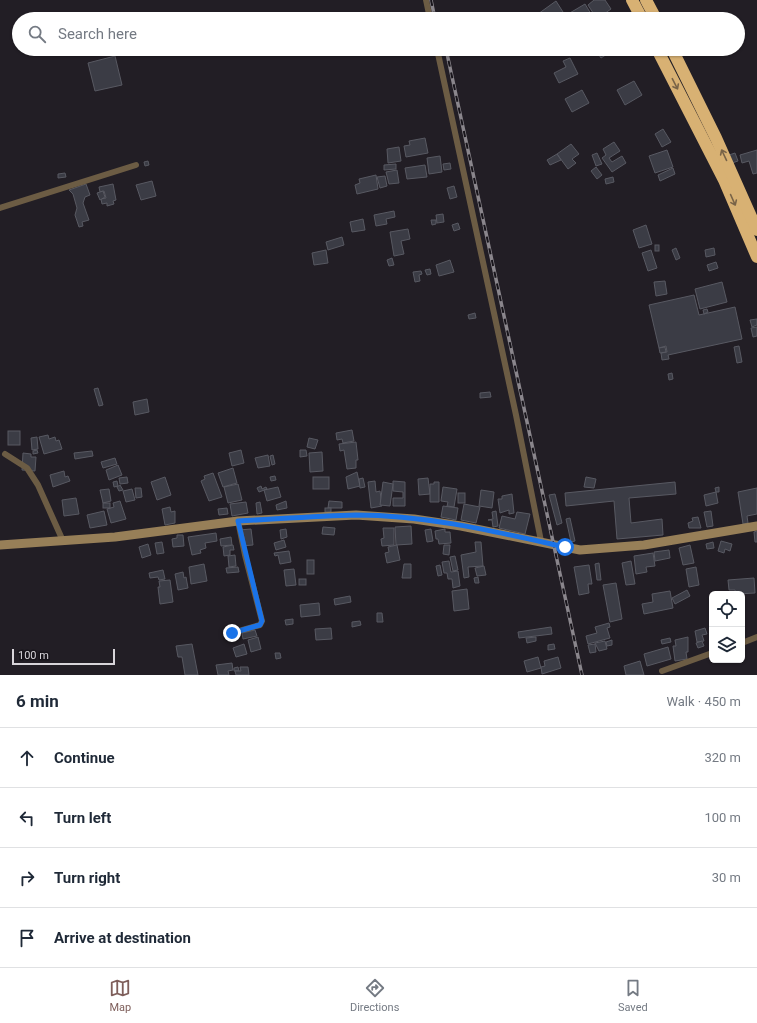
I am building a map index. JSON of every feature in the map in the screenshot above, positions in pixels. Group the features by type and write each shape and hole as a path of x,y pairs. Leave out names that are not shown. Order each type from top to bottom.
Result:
{"highway":[{"path":"632,0 638,12"},
{"path":"646,0 652,12"},
{"path":"661,56 724,180 757,257"},
{"path":"675,56 716,138 757,230"}],"main road":[{"path":"0,545 115,537 238,521 356,515 414,519 476,528 572,549 594,550 673,541 757,526"}],"street":[{"path":"426,0 429,12"},
{"path":"439,56 520,430 541,541"},
{"path":"0,208 136,165"},
{"path":"4,454 26,468 38,485 63,541"},
{"path":"232,633 256,627 260,625 262,621 238,521"},
{"path":"745,642 757,637"},
{"path":"662,671 709,655"}],"building":[{"path":"594,0 605,0 611,9 607,12 592,12 588,5"},
{"path":"556,1 563,12 541,12"},
{"path":"585,4 590,12 571,12"},
{"path":"115,56 122,85 95,91 88,63"},
{"path":"570,58 578,74 559,83 554,73 566,67 563,61"},
{"path":"634,81 642,95 625,105 617,90"},
{"path":"582,90 589,103 572,112 565,99"},
{"path":"663,129 671,142 662,147 655,134"},
{"path":"425,138 428,153 406,157 404,146 410,145 409,141"},
{"path":"614,142 620,151 609,158 612,162 622,156 626,163 612,172 602,158 606,155 603,149"},
{"path":"571,144 579,154 572,159 576,163 568,169 557,154"},
{"path":"399,147 401,161 388,163 387,149"},
{"path":"667,150 673,167 655,173 649,156"},
{"path":"757,150 757,173 753,174 749,161 742,163 740,155"},
{"path":"597,153 602,164 596,166 592,155"},
{"path":"735,153 738,161 732,163 729,155"},
{"path":"557,154 561,160 550,165 547,160"},
{"path":"440,156 442,172 429,174 427,158"},
{"path":"148,161 149,165 145,166 144,162"},
{"path":"450,163 451,169 444,170 443,164"},
{"path":"396,164 396,169 384,170 384,165"},
{"path":"425,165 427,177 407,179 405,168"},
{"path":"596,167 602,175 597,179 591,171"},
{"path":"673,168 675,174 660,181 658,175"},
{"path":"397,170 399,183 389,184 386,172"},
{"path":"65,173 66,177 58,178 58,174"},
{"path":"376,175 378,189 357,194 355,185 360,183 359,179"},
{"path":"385,176 387,186 380,188 377,177"},
{"path":"613,177 614,182 606,184 605,179"},
{"path":"152,181 156,196 141,200 136,185"},
{"path":"86,184 90,195 85,197 83,203 89,220 82,222 83,226 79,227 75,215 77,208 73,194 69,190"},
{"path":"113,184 116,200 113,201 114,204 107,206 107,203 102,204 101,199 106,198 104,191 100,192 99,187"},
{"path":"454,186 457,197 450,199 447,188"},
{"path":"103,191 105,197 100,200 97,193"},
{"path":"394,211 395,217 386,219 387,224 376,226 374,215"},
{"path":"443,214 444,222 437,223 436,215"},
{"path":"363,219 365,230 352,232 350,222"},
{"path":"431,220 436,220 436,224 432,225"},
{"path":"458,223 460,229 454,231 452,225"},
{"path":"646,225 652,244 639,248 633,230"},
{"path":"408,229 410,239 401,241 404,254 394,256 390,232"},
{"path":"342,237 344,245 328,250 326,242"},
{"path":"655,245 659,245 659,251 655,251"},
{"path":"676,248 680,258 676,260 672,250"},
{"path":"714,248 715,255 706,257 705,250"},
{"path":"326,250 328,263 314,265 312,253"},
{"path":"651,250 657,268 648,271 642,253"},
{"path":"392,258 394,265 389,266 387,260"},
{"path":"450,260 454,272 439,276 436,265"},
{"path":"716,262 718,268 709,271 707,265"},
{"path":"430,269 431,274 427,275 425,270"},
{"path":"421,271 422,274 419,275 420,281 415,282 413,272"},
{"path":"665,281 667,294 656,296 654,282"},
{"path":"722,282 727,302 700,309 695,289"},
{"path":"694,295 699,315 735,307 742,339 668,355 669,359 662,360 661,353 667,352 666,346 659,348 649,305"},
{"path":"707,309 708,312 704,314 703,310"},
{"path":"475,313 476,318 469,319 468,315"},
{"path":"757,319 757,325 752,327 750,320"},
{"path":"757,327 757,336 753,337 751,328"},
{"path":"739,346 742,362 737,363 734,347"},
{"path":"665,347 666,352 660,353 659,348"},
{"path":"672,373 673,379 669,380 668,374"},
{"path":"98,388 103,405 99,406 94,389"},
{"path":"490,392 491,397 480,398 480,393"},
{"path":"147,399 149,412 135,415 133,402"},
{"path":"352,430 354,441 343,443 342,439 337,440 336,433"},
{"path":"8,431 20,431 20,445 8,445"},
{"path":"48,435 49,439 55,437 56,441 59,440 62,449 44,454 39,437"},
{"path":"37,437 38,449 32,450 31,438"},
{"path":"309,438 318,440 315,449 307,447"},
{"path":"356,442 358,460 356,460 356,468 347,469 344,450 340,451 339,444"},
{"path":"37,450 38,453 33,454 33,451"},
{"path":"241,450 244,463 232,466 229,453"},
{"path":"300,450 306,450 307,456 300,457"},
{"path":"92,451 93,456 75,459 74,453"},
{"path":"322,452 323,471 310,472 309,453"},
{"path":"23,453 31,454 31,457 36,457 35,471 22,470"},
{"path":"268,455 270,466 258,468 255,458"},
{"path":"273,455 275,464 272,465 270,456"},
{"path":"115,458 117,464 103,468 101,462"},
{"path":"118,465 122,475 109,480 106,470"},
{"path":"233,468 237,483 223,487 218,473"},
{"path":"64,471 65,477 68,476 70,481 53,487 50,475"},
{"path":"357,472 360,486 348,489 346,477"},
{"path":"213,473 222,497 209,501 201,481 205,479 204,476"},
{"path":"275,476 276,480 271,481 270,477"},
{"path":"127,477 128,483 120,484 119,478"},
{"path":"165,477 171,495 157,500 151,482"},
{"path":"313,477 329,477 329,489 313,489"},
{"path":"586,477 596,479 594,488 584,487"},
{"path":"363,478 365,487 360,488 359,479"},
{"path":"428,478 430,494 419,495 418,479"},
{"path":"117,481 118,486 114,487 113,482"},
{"path":"375,481 376,492 380,491 382,506 371,508 368,482"},
{"path":"393,481 405,482 405,506 393,506 393,498 403,498 403,492 393,491"},
{"path":"383,482 393,484 390,506 380,505"},
{"path":"434,482 439,482 439,502 430,502 430,484 434,484"},
{"path":"675,482 676,494 629,498 631,523 662,519 663,535 617,539 614,501 566,506 565,493"},
{"path":"238,484 242,500 228,503 224,487"},
{"path":"120,485 123,490 119,491 117,487"},
{"path":"261,486 262,489 266,487 267,489 259,492 257,488"},
{"path":"278,487 281,497 267,501 264,490"},
{"path":"443,487 457,489 454,507 447,506 448,502 441,501"},
{"path":"719,487 719,492 716,492 715,488"},
{"path":"135,488 141,488 142,497 136,498"},
{"path":"757,488 757,514 747,516 748,523 743,524 738,492"},
{"path":"109,489 111,501 103,503 100,490"},
{"path":"132,489 135,500 126,502 123,491"},
{"path":"481,490 494,492 492,508 479,506"},
{"path":"716,492 718,503 706,506 704,495"},
{"path":"458,493 465,493 465,503 458,503"},
{"path":"512,494 514,513 509,514 509,510 500,513 498,499 502,499 502,496"},
{"path":"555,494 562,523 557,525 549,495"},
{"path":"76,498 79,514 64,516 62,500"},
{"path":"120,501 126,519 111,523 107,509 114,507 113,503"},
{"path":"286,501 287,508 277,510 276,505"},
{"path":"329,501 342,502 342,508 328,508"},
{"path":"246,502 248,513 232,516 230,504"},
{"path":"260,502 262,513 257,514 256,503"},
{"path":"103,503 110,503 110,508 103,508"},
{"path":"464,504 480,507 476,523 461,520"},
{"path":"443,506 458,508 456,520 441,517"},
{"path":"170,507 171,512 175,511 175,523 165,525 162,509"},
{"path":"227,508 228,514 219,515 218,509"},
{"path":"325,508 331,508 331,512 325,512"},
{"path":"104,511 107,525 90,528 87,515"},
{"path":"496,511 498,526 493,527 492,520 488,520 493,519 492,512"},
{"path":"711,511 713,526 707,527 704,512"},
{"path":"517,512 530,514 525,534 499,528 502,516 515,519"},
{"path":"698,517 701,528 689,528 688,523 693,521 692,518"},
{"path":"570,518 575,541 571,542 566,519"},
{"path":"411,526 412,544 396,545 395,527"},
{"path":"323,527 335,528 334,535 322,534"},
{"path":"383,528 394,528 394,545 382,546 381,539 384,538"},
{"path":"251,529 253,545 241,546 239,530"},
{"path":"286,529 287,537 281,539 280,530"},
{"path":"431,529 433,541 427,542 425,530"},
{"path":"445,529 445,532 450,532 451,543 439,544 438,539 436,539 435,531"},
{"path":"757,531 757,542 755,542 754,532"},
{"path":"216,533 217,541 205,543 206,548 200,550 201,553 192,555 188,537"},
{"path":"177,535 183,535 184,546 173,547 172,539 177,538"},
{"path":"231,537 232,545 221,546 220,539"},
{"path":"284,540 286,547 276,550 274,543"},
{"path":"721,541 732,544 730,551 725,549 724,553 718,551"},
{"path":"162,542 164,553 157,554 155,543"},
{"path":"475,542 481,542 483,566 468,567 469,577 464,578 461,555 476,552"},
{"path":"713,542 714,548 707,549 706,544"},
{"path":"148,544 151,555 142,558 139,547"},
{"path":"233,545 234,550 230,550 230,555 224,556 223,547"},
{"path":"397,545 400,560 387,563 385,553 389,552 388,547"},
{"path":"444,545 450,545 449,555 443,554"},
{"path":"690,545 694,563 683,565 679,548"},
{"path":"669,550 670,558 655,561 654,552"},
{"path":"289,551 291,562 280,564 278,555 275,556 274,553"},
{"path":"653,553 655,566 646,567 647,572 636,574 634,556"},
{"path":"235,555 236,566 229,567 228,556"},
{"path":"455,556 458,570 453,571 450,557"},
{"path":"307,560 314,560 314,574 307,574"},
{"path":"449,561 451,572 458,571 460,586 453,588 452,579 448,579 447,573 444,573 442,562"},
{"path":"631,561 635,584 626,585 622,563"},
{"path":"599,563 601,580 597,580 595,564"},
{"path":"204,564 207,581 191,584 189,567"},
{"path":"404,564 411,564 411,578 402,578"},
{"path":"440,565 442,575 438,576 436,566"},
{"path":"589,565 592,584 588,584 589,593 579,595 574,567"},
{"path":"484,566 486,575 477,576 475,568"},
{"path":"238,567 239,572 227,573 226,568"},
{"path":"696,567 699,585 689,587 686,569"},
{"path":"294,569 296,585 286,586 284,570"},
{"path":"163,570 165,579 159,580 158,577 150,578 149,573"},
{"path":"183,572 184,578 186,577 188,588 178,590 175,574"},
{"path":"478,577 479,583 475,583 474,578"},
{"path":"754,578 755,593 745,594 745,591 729,590 728,580"},
{"path":"299,579 306,579 306,585 299,585"},
{"path":"170,580 173,602 160,604 158,587 160,587 159,581"},
{"path":"616,583 622,619 610,622 603,585"},
{"path":"467,589 469,609 454,611 452,591"},
{"path":"687,590 690,596 675,604 672,598"},
{"path":"670,591 673,608 644,614 642,604 653,602 652,594"},
{"path":"350,596 351,602 335,605 334,599"},
{"path":"319,603 320,615 301,617 300,605"},
{"path":"377,613 382,613 383,622 377,622"},
{"path":"293,619 293,624 286,625 285,620"},
{"path":"360,621 361,625 352,627 352,622"},
{"path":"609,623 610,627 607,628 610,638 588,644 586,636 597,633 595,627"},
{"path":"551,627 552,634 519,638 518,632"},
{"path":"331,628 332,639 316,640 315,629"},
{"path":"705,628 707,634 702,635 704,641 697,642 695,631"},
{"path":"255,630 257,636 243,639 242,633"},
{"path":"258,637 261,649 251,652 248,640"},
{"path":"536,637 536,641 527,643 526,638"},
{"path":"688,637 688,652 686,652 687,659 675,661 673,646 676,646 675,640"},
{"path":"670,638 671,642 662,644 661,640"},
{"path":"612,640 612,645 607,646 606,642"},
{"path":"605,641 607,649 599,651 595,643"},
{"path":"702,641 704,646 698,648 696,643"},
{"path":"192,644 198,675 185,675 182,657 178,657 176,646"},
{"path":"244,644 247,654 236,657 233,648"},
{"path":"554,644 555,649 548,650 548,645"},
{"path":"595,644 596,652 590,653 588,645"},
{"path":"668,647 671,659 647,666 644,654"},
{"path":"275,653 280,653 281,658 276,659"},
{"path":"538,657 541,668 527,672 524,661"},
{"path":"558,657 561,668 542,674 541,667 545,666 544,661"},
{"path":"640,661 644,675 626,675 624,666"},
{"path":"232,663 233,670 228,671 229,675 218,675 216,665"},
{"path":"238,667 239,671 234,671 234,668"},
{"path":"240,667 248,667 249,675 236,675 235,671 241,671"}],"railway":[{"path":"431,0 434,12"},
{"path":"448,56 582,675"}],"route":[{"path":"232,633 256,627 260,625 262,621 238,521 356,515 414,519 507,534 565,547"}]}
